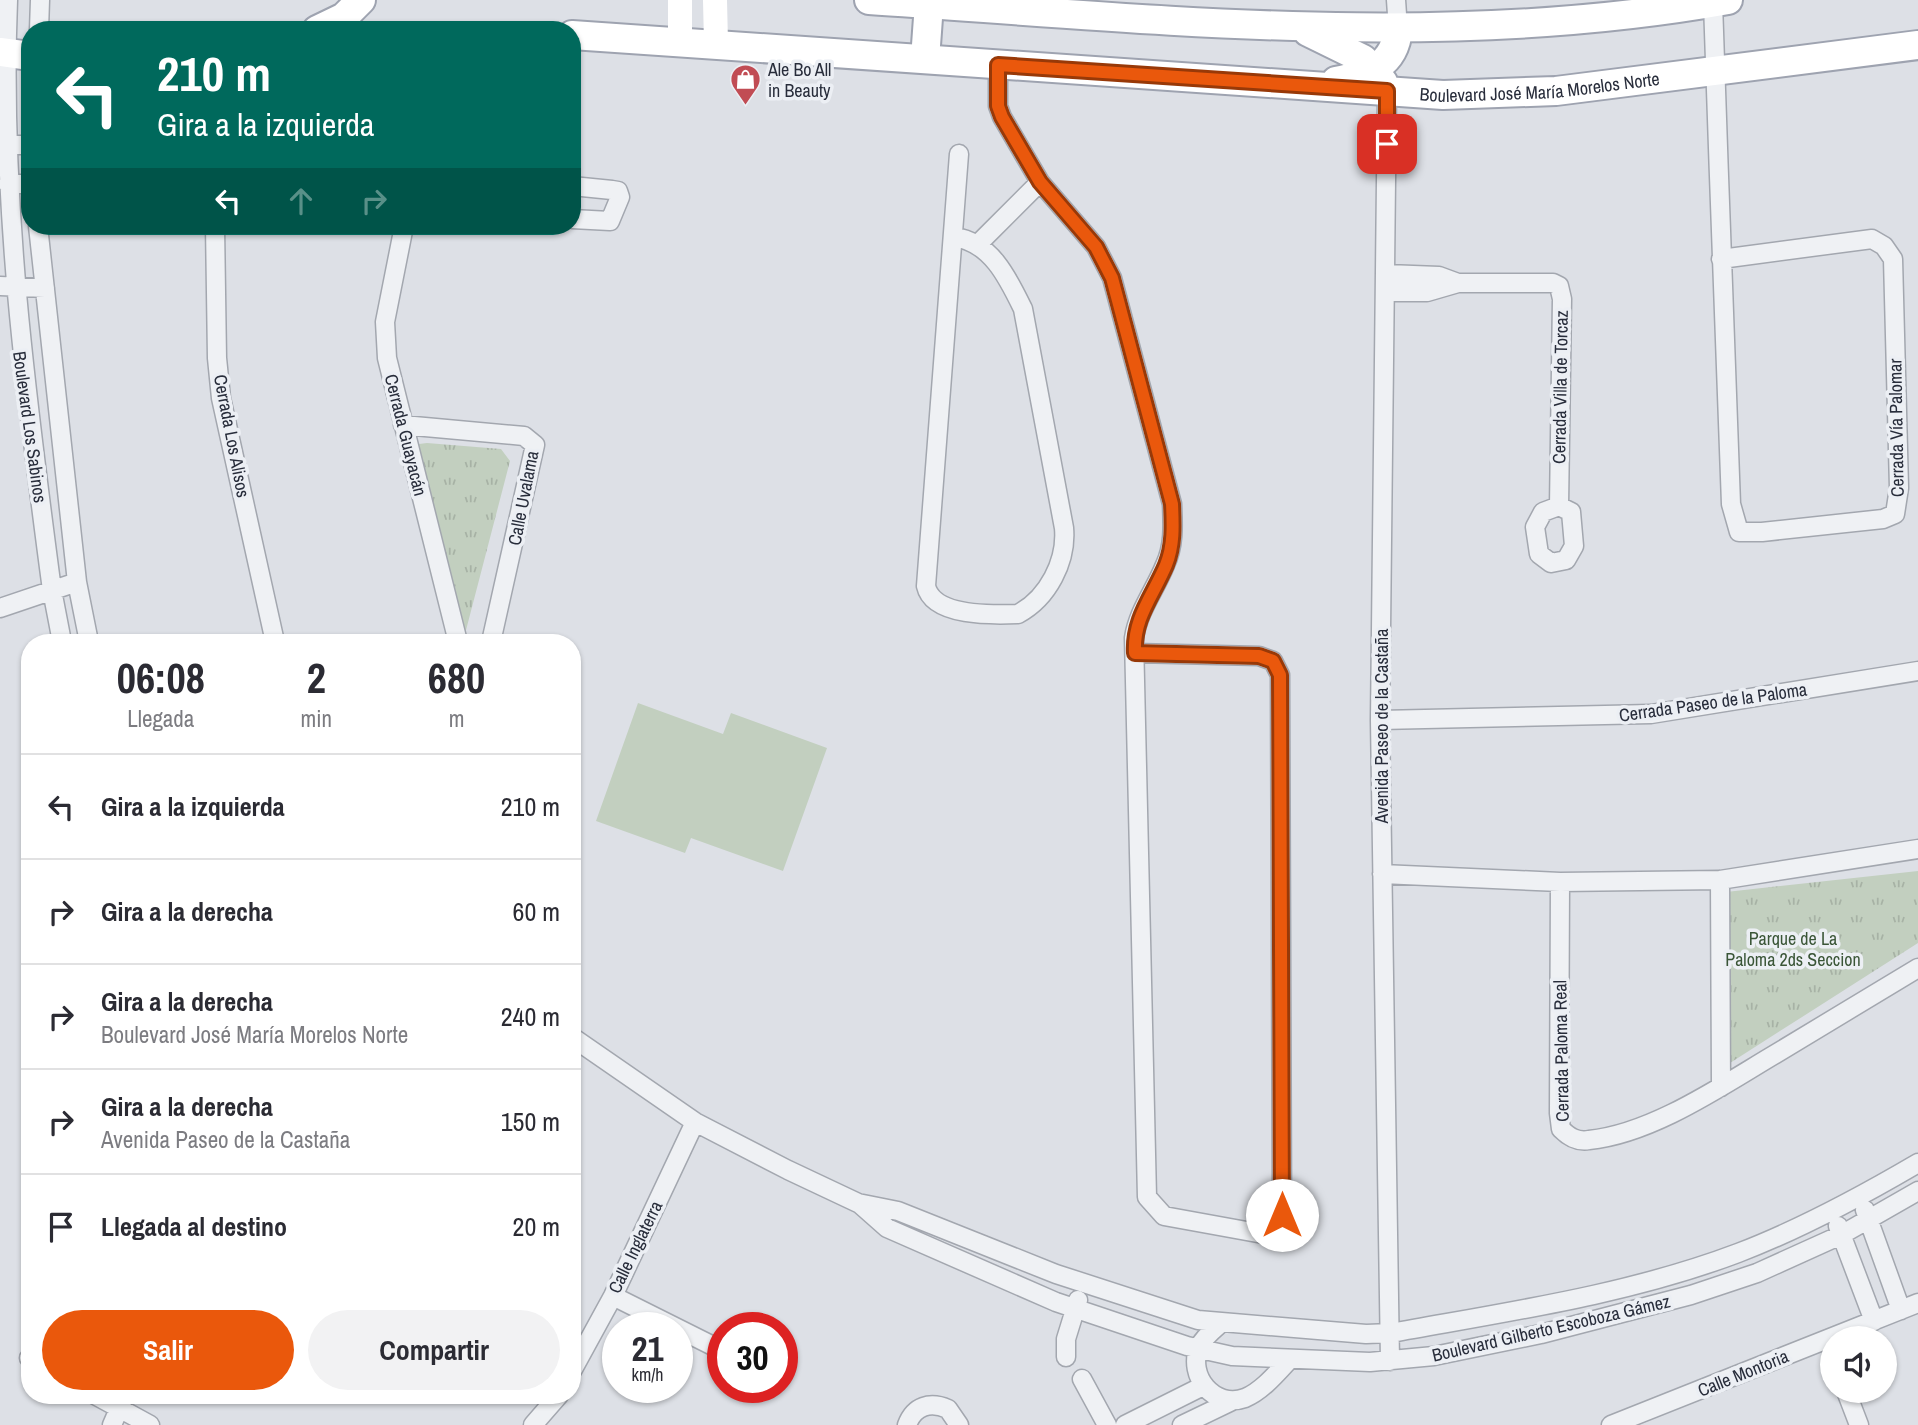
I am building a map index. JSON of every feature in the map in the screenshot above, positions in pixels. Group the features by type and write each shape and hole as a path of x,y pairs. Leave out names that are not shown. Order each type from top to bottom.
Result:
{"main road":[{"path":"336,21 344,17 361,0"},
{"path":"680,0 680,41"},
{"path":"715,0 716,43"},
{"path":"879,0 1097,9 1295,26 1398,29 1484,27 1653,6 1720,1"},
{"path":"925,60 929,4"},
{"path":"1295,26 1346,49 1381,81 1394,52 1398,29"},
{"name":"Boulevard José María Morelos Norte","path":"581,36 1306,86 1381,81 1443,95 1524,93 1918,46"}],"street":[{"name":"Boulevard Los Sabinos","path":"8,0 11,53 6,145 6,286 60,634"},
{"path":"39,21 40,0"},
{"path":"1396,0 1398,29"},
{"name":"Cerrada Vía Palomar","path":"1720,1 1715,71 1721,259 1731,503 1739,532 1883,519 1895,514 1899,488 1893,259 1884,246 1872,239 1721,259"},
{"path":"998,65 998,106 1002,117 1044,187 1096,247 1112,278 1172,504 1173,540 1166,564 1138,620 1135,653 1137,876 1147,1197 1164,1216 1263,1234 1272,1232 1281,1223 1282,1215 1280,675 1273,661 1259,656 1135,653"},
{"name":"Avenida Paseo de la Castaña","path":"1381,81 1387,283 1380,720 1390,1361"},
{"path":"6,145 21,145"},
{"path":"954,237 979,243 1009,280 1023,309 1064,528 1065,543 1061,565 1035,601 1018,614 947,608 931,598 926,586 959,154"},
{"path":"8,184 21,184"},
{"path":"581,187 618,191 620,197 610,221 581,219"},
{"path":"979,243 1006,218 1014,218 1044,187"},
{"name":"Boulevard Los Sabinos","path":"39,235 77,582 87,634"},
{"name":"Cerrada Los Alisos","path":"219,235 217,358 221,398 273,634"},
{"name":"Cerrada Guayacán","path":"402,235 385,322 387,358 456,634"},
{"name":"Cerrada Villa de Torcaz","path":"1387,283 1439,276 1458,283 1553,283 1559,286 1562,299 1559,506"},
{"path":"6,286 46,288"},
{"name":"Calle Uvalama","path":"403,425 524,436 536,445 493,634"},
{"path":"0,608 77,582"},
{"name":"Cerrada Paseo de la Paloma","path":"1380,720 1651,715 1918,671"},
{"path":"1382,874 1560,882 1720,880 1918,849"},
{"path":"1720,880 1721,1087"},
{"name":"Cerrada Paloma Real","path":"1560,882 1561,1129 1570,1138 1580,1140 1611,1136 1659,1118 1721,1087 1918,968"},
{"name":"Boulevard Gilberto Escoboza Gámez","path":"581,1043 695,1122 858,1203 887,1228 1075,1308 1198,1349 1232,1356 1390,1361 1434,1356 1541,1334 1691,1295 1757,1273 1841,1235 1918,1191"},
{"name":"Calle Inglaterra","path":"581,1342 612,1296 695,1122"},
{"name":"Boulevard Gilberto Escoboza Gámez","path":"858,1203 898,1211 1177,1316 1221,1323 1366,1334 1391,1333 1608,1290 1678,1273 1738,1253 1832,1212 1918,1163"},
{"path":"1860,1197 1901,1310"},
{"path":"1832,1212 1874,1321"},
{"path":"1859,1283 1886,1269"},
{"path":"1066,1357 1064,1347 1084,1283"},
{"path":"612,1296 707,1343"},
{"name":"Calle Montoria","path":"1865,1326 1918,1303"},
{"path":"1221,1323 1198,1349 1198,1373 1203,1385 1218,1398 1233,1401"},
{"name":"Calle Montoria","path":"1611,1425 1820,1350"},
{"path":"1182,1425 1254,1393 1290,1359"},
{"path":"1082,1379 1107,1425"},
{"path":"1132,1423 1203,1385"},
{"path":"1851,1403 1859,1425"},
{"path":"112,1425 122,1404"},
{"path":"125,1404 150,1425"},
{"path":"533,1425 551,1404"},
{"path":"907,1425 916,1410 931,1405 948,1409 958,1425"}],"green space":[{"path":"419,444 501,449 510,461 465,634 460,627 415,453"},
{"path":"638,703 723,734 731,713 827,748 783,871 691,838 685,853 596,821"},
{"name":"Parque de La Paloma 2ds Seccion","path":"1918,871 1918,943 1730,1063 1726,892"}],"place":[{"name":"Ale Bo All in Beauty","path":"745,106"}],"route":[{"path":"1282,1215 1280,675 1273,661 1259,656 1135,653 1134,638 1138,620 1166,564 1173,540 1172,504 1112,278 1096,247 1040,182 1002,117 998,106 998,65 1387,91 1387,144"}]}
